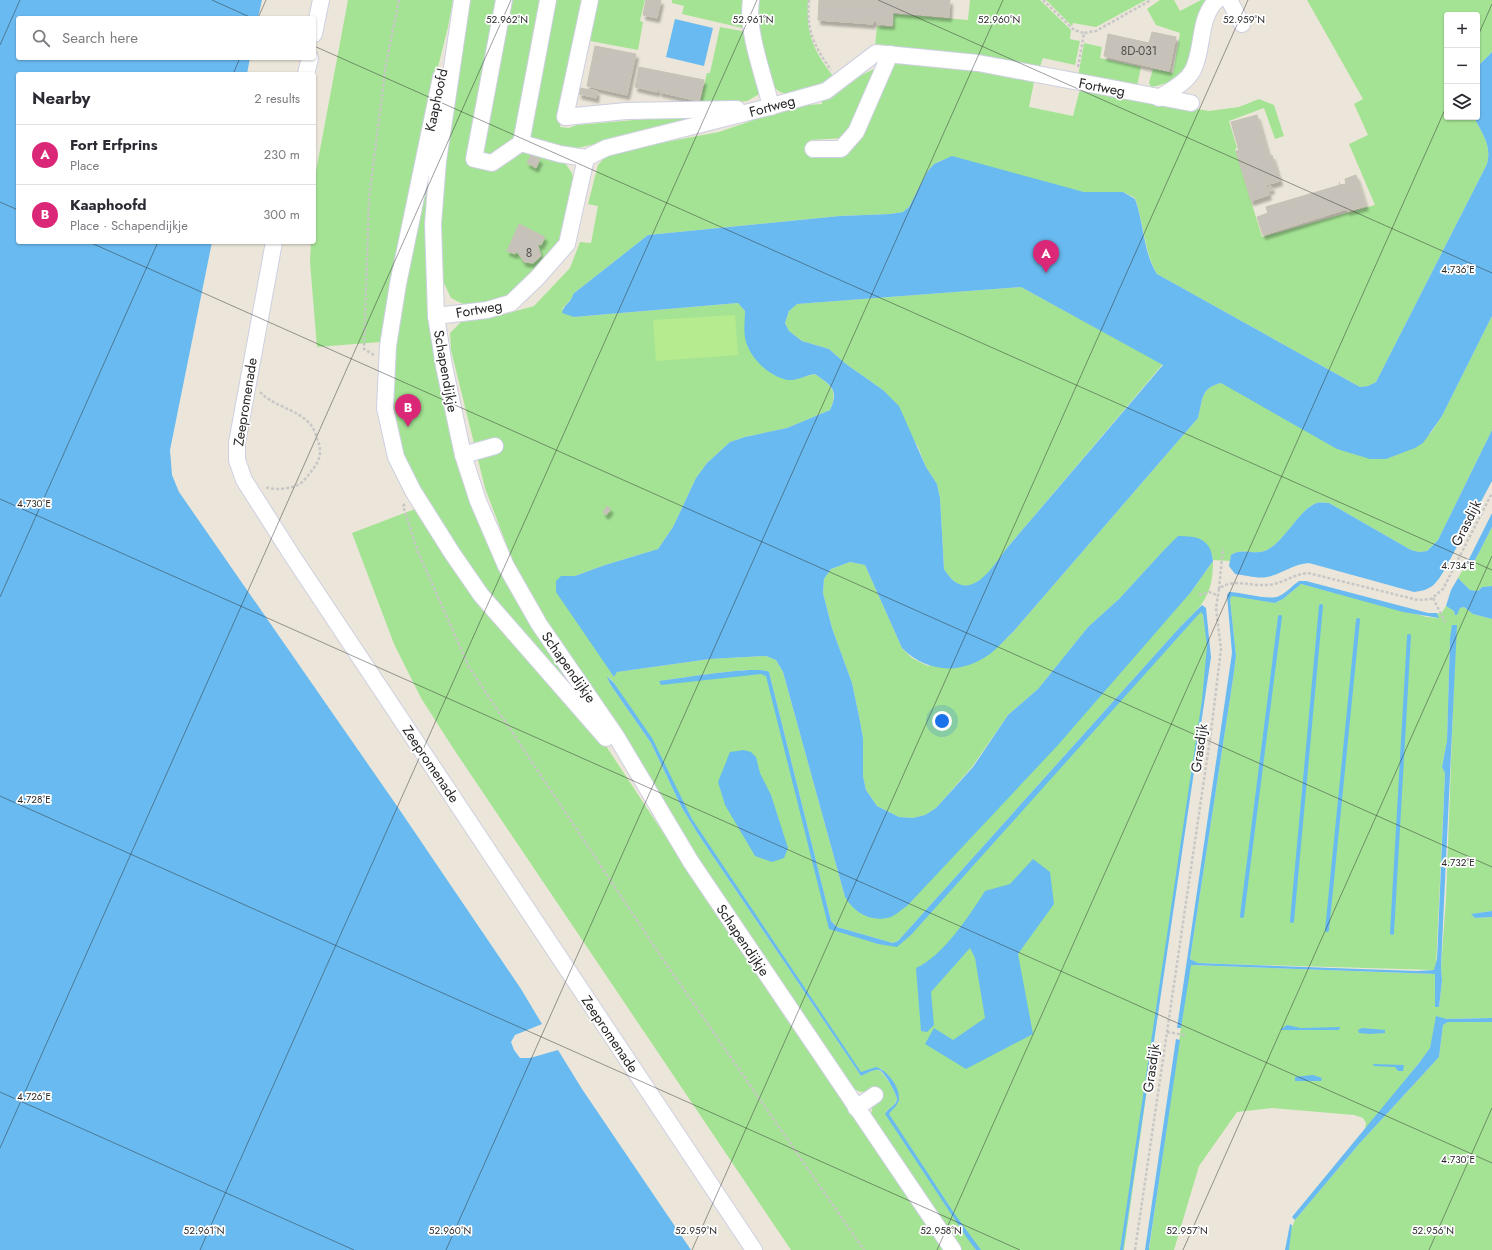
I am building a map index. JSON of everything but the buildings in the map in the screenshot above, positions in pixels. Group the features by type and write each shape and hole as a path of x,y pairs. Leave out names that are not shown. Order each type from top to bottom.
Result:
{"street":[{"path":"316,24 321,0"},
{"name":"Kaaphoofd","path":"458,0 400,276 387,363 385,408 396,457 413,491 456,559 481,595 511,632 579,706 605,738 608,740 616,736"},
{"name":"Schapendijkje","path":"462,0 438,162 433,224 436,316 450,400 463,455 478,501 506,566 539,624 616,736 688,858 953,1250"},
{"path":"504,0 474,159 492,163 509,153 521,143 548,0"},
{"path":"590,0 565,117 626,111 734,108 764,109 752,27 750,8 751,0"},
{"path":"1159,98 1178,86 1193,70 1204,24 1213,4 1217,0"},
{"path":"1229,0 1242,24"},
{"name":"Fortweg","path":"436,316 487,310 511,303 538,277 568,244 586,158 606,148 764,109 826,91 876,53 978,63 1191,103"},
{"path":"814,149 841,149 856,132 890,54"},
{"path":"306,72 310,60"},
{"path":"521,143 560,154 586,158"},
{"name":"Zeepromenade","path":"274,244 237,455 237,460 244,480 302,570 754,1250"},
{"path":"463,455 495,446"},
{"path":"856,1108 875,1095"}],"path":[{"path":"387,363 364,349 369,198 386,64 398,0"},
{"path":"809,0 807,16 812,38 818,52 839,81"},
{"path":"1043,0 1074,30 1084,33 1096,31 1151,0"},
{"path":"1075,82 1084,33"},
{"path":"244,480 270,488 284,489 302,483 319,462 320,445 311,425 300,416 268,400 258,389 250,374"},
{"path":"413,491 403,506 418,552 469,667 660,955 864,1250"},
{"name":"Grasdijk","path":"1433,598 1443,589 1492,493"},
{"name":"Grasdijk","path":"1135,1250 1211,732 1221,649 1216,608 1223,548"},
{"path":"1219,589 1228,583 1268,585 1279,583 1299,573 1308,573 1418,600 1433,598 1445,622"},
{"path":"1199,595 1209,592 1217,595"},
{"path":"1167,1032 1185,1035"}],"green space":[{"path":"348,0 453,0 448,27 425,119 381,342 317,347 310,262 311,244 316,244 316,171"},
{"path":"468,0 587,0 560,127 569,128 577,125 738,111 569,150 565,163 572,173 574,182 559,243 553,253 508,296 474,305 465,305 451,298 442,279 439,208"},
{"path":"594,0 645,0 640,21 643,22 638,50 585,40"},
{"path":"672,0 746,0 747,29 682,14 684,6 672,3"},
{"path":"756,0 808,0 808,22 812,41 821,59 834,77 811,89 794,94 786,94 779,91 772,85 757,42"},
{"path":"970,0 1040,0 1071,30 1070,39 1080,41 1075,65 1043,58 1039,69 875,47 877,26 893,27 894,14 968,20"},
{"path":"1046,0 1146,0 1096,27 1073,23 1072,26"},
{"path":"1160,0 1174,0 1180,11 1201,0 1206,0 1197,24 1190,56 1184,71 1172,81 1151,87 1149,83 1153,69 1173,73 1180,33 1156,25 1147,9"},
{"path":"1307,0 1492,0 1492,52 1480,64 1480,12 1444,12 1444,120 1476,120 1487,145 1487,164 1376,382 1368,386 1360,387 1157,274 1149,256 1135,198 1123,192 1084,192 942,160 934,164 927,172 909,207 903,212 840,216 648,235 573,294 572,298 562,309 574,317 738,303 745,311 746,341 796,379 815,374 832,388 834,397 830,410 787,428 745,437 730,442 707,463 696,478 673,527 658,549 575,576 561,576 614,677 617,672 710,659 766,656 776,660 783,672 845,897 1191,592 1213,561 1213,573 1209,591 1201,605 898,941 893,943 837,927 831,921 769,672 762,670 734,671 660,681 767,673 830,927 897,946 1202,610 1209,656 1124,1250 978,1250 909,1147 976,1250 961,1250 871,1114 873,1104 869,1091 861,1092 851,1088 723,900 537,608 518,575 485,488 451,350 450,333 461,322 502,315 534,306 570,268 580,242 591,243 598,206 588,204 598,165 607,155 628,149 719,132 794,106 822,104 822,95 880,66 844,138 810,140 810,158 840,156 896,60 999,71 1034,82 1029,107 1073,116 1080,89 1209,111 1239,107 1259,99 1274,105 1284,136 1275,139 1264,108 1229,121 1237,148 1235,149 1262,237 1375,205 1349,144 1368,135 1354,104 1363,99","holes":["608,676 653,744 694,823 861,1073 882,1069 899,1097 894,1108 886,1112 894,1104 897,1098 889,1082 878,1070 861,1076 698,834 682,808 651,743 610,684"]},
{"path":"720,27 747,32 763,92 747,101 699,106 707,73 710,73"},
{"path":"1084,43 1102,47 1100,58 1141,67 1137,86 1078,77"},
{"path":"436,118 426,204 427,282 434,358 446,410 460,465 581,693 578,697 522,638 434,516 401,452 390,401 392,347"},
{"path":"1021,287 1163,364 1006,549 986,575 978,582 970,585 961,585 953,580 944,569 940,498 937,484 926,467 918,447 883,390 846,364 829,349 802,341 789,331 785,323 789,311 796,304"},
{"path":"735,315 738,355 656,361 653,320"},
{"path":"1492,316 1492,430 1438,540 1427,551 1419,552 1411,550 1329,503 1317,503 1311,506 1298,518 1274,546 1262,552 1244,551 1235,553 1231,555 1230,561 1213,560 1212,554 1163,551 1119,599 1088,627 1038,689 1008,715 972,767 936,808 925,815 913,818 899,817 877,806 866,790 863,776 863,738 852,683 832,628 823,593 824,579 831,569 850,562 865,565 902,648 912,658 928,666 989,654 1013,632 1198,418 1202,400 1209,388 1221,383 1430,434 1442,416"},
{"path":"415,509 489,617 602,740 784,1016 949,1250 791,1250 453,748 421,698 394,644 352,533"},
{"path":"1492,527 1492,586 1482,587 1478,591 1470,590 1458,578 1467,563 1472,566"},
{"path":"1301,584 1427,617 1438,618 1437,613 1441,614 1446,606 1454,611 1455,615 1460,608 1464,607 1473,614 1492,619 1492,911 1472,914 1475,918 1492,917 1492,1018 1447,1019 1437,1017 1430,1049 1365,1130 1366,1123 1363,1118 1354,1115 1272,1108 1237,1112 1199,1166 1174,1250 1149,1250 1190,965 1435,974 1439,1007 1442,981 1441,967 1446,899 1456,625 1450,638 1447,742 1442,766 1445,773 1436,967 1434,970 1198,963 1190,959 1236,656 1230,599 1235,595 1275,603 1283,599"},
{"path":"1448,1022 1492,1022 1492,1250 1289,1250 1290,1232 1295,1220 1359,1144 1439,1057 1443,1025"}],"water":[{"path":"0,0 262,0 258,16 16,16 16,60 250,60 247,72 16,72 16,244 212,244 170,450 172,475 179,492 397,806 521,989 542,1024 515,1035 511,1042 514,1050 520,1058 530,1058 558,1050 582,1089 691,1250 0,1250"},
{"path":"675,19 713,28 704,66 666,57"},
{"path":"1492,52 1492,316 1442,416 1423,443 1415,448 1386,459 1370,459 1337,449 1221,383 1214,385 1209,388 1202,400 1198,418 1013,632 996,649 979,661 956,668 944,668 922,662 902,648 865,565 850,562 831,569 824,579 823,593 832,628 852,683 863,738 863,776 866,790 877,806 899,817 913,818 925,815 936,808 973,767 1008,715 1038,689 1088,627 1119,599 1178,536 1192,537 1202,540 1210,548 1212,554 1213,561 1191,592 1058,745 907,906 891,917 884,919 870,918 853,908 845,897 783,672 776,660 766,656 710,659 617,672 614,677 556,592 556,581 561,576 575,576 658,549 673,527 696,478 707,463 730,442 745,437 787,428 830,410 833,403 834,392 832,388 815,374 794,380 788,380 774,375 757,361 752,355 746,342 744,330 745,311 738,303 574,317 562,313 573,294 648,235 840,216 903,212 909,207 927,172 934,164 952,156 1084,192 1123,192 1135,199 1146,247 1152,265 1157,274 1360,387 1368,386 1376,382 1487,164 1488,151 1483,134 1476,120 1480,120 1480,64","holes":["1021,287 1163,365 1006,549 986,575 978,581 970,585 961,585 953,580 944,569 940,498 937,484 926,467 899,406 883,390 846,364 829,349 802,341 789,331 785,323 789,311 797,304"]},
{"path":"1492,430 1492,481 1445,569 1439,579 1429,588 1414,592 1309,563 1298,565 1273,576 1263,577 1235,574 1229,566 1231,555 1235,553 1244,551 1262,552 1274,546 1305,511 1317,503 1329,503 1411,550 1419,552 1427,551 1438,540"},
{"path":"1492,513 1492,527 1472,566 1467,563"},
{"path":"1458,578 1470,590 1478,591 1482,587 1492,586 1492,619 1473,614 1464,607 1460,608 1457,615 1455,615 1454,611 1446,606 1451,590"},
{"path":"1299,581 1306,581 1428,613 1437,613 1439,618 1403,612 1301,584 1283,599 1275,603 1232,596 1230,599 1236,656 1190,959 1198,963 1417,971 1434,970 1437,959 1445,773 1442,767 1447,741 1450,638 1452,625 1457,625 1441,967 1442,981 1439,1007 1435,1007 1435,974 1191,965 1181,1028 1177,1028 1232,653 1227,595 1229,592 1234,592 1262,597 1275,597 1284,593"},
{"path":"1202,605 1206,608 1211,657 1123,1250 1120,1250 1202,700 1207,646 1203,615 1201,612 911,935 897,947 878,944 829,929 766,676 761,674 661,685 659,681 734,671 762,670 769,672 831,921 837,927 893,943 898,941 1180,627"},
{"path":"607,676 614,683 652,738 692,819 861,1072 876,1067 888,1075 895,1084 899,1094 899,1099 896,1106 889,1114 954,1213 981,1250 976,1250 967,1238 885,1114 897,1099 895,1092 887,1078 879,1070 872,1071 861,1076 698,834 682,808 651,743 610,684"},
{"path":"744,750 751,752 756,757 760,773 771,795 788,848 784,858 772,862 755,856 725,805 718,782 730,752"},
{"path":"1033,859 1050,872 1054,904 1018,954 1033,1034 966,1069 925,1044 934,1028 953,1040 985,1018 975,958 970,948 931,992 934,1025 927,1032 921,1031 916,968 926,963 936,955 955,934 972,912 985,891 1010,884"},
{"path":"1492,911 1492,917 1475,918 1471,914"},
{"path":"1436,1016 1447,1019 1492,1018 1492,1022 1448,1022 1443,1025 1439,1057 1359,1144 1295,1220 1292,1217 1430,1048"},
{"path":"1287,1025 1301,1028 1340,1027 1339,1030 1281,1030"},
{"path":"1362,1028 1385,1030 1385,1033 1359,1033 1358,1030"},
{"path":"1176,1039 1180,1040 1149,1250 1145,1250"},
{"path":"1373,1064 1404,1065 1403,1071 1398,1071 1395,1067 1374,1066"},
{"path":"1313,1075 1322,1078 1321,1081 1295,1081 1295,1077"},
{"path":"1290,1224 1292,1225 1289,1250 1285,1250"}],"waterway":[{"path":"1292,921 1321,606"},
{"path":"1242,916 1280,617"},
{"path":"1327,930 1358,620"},
{"path":"1392,933 1409,636"}],"place":[{"name":"Fort Erfprins","path":"1046,273"},
{"name":"Kaaphoofd","path":"408,427"}]}
